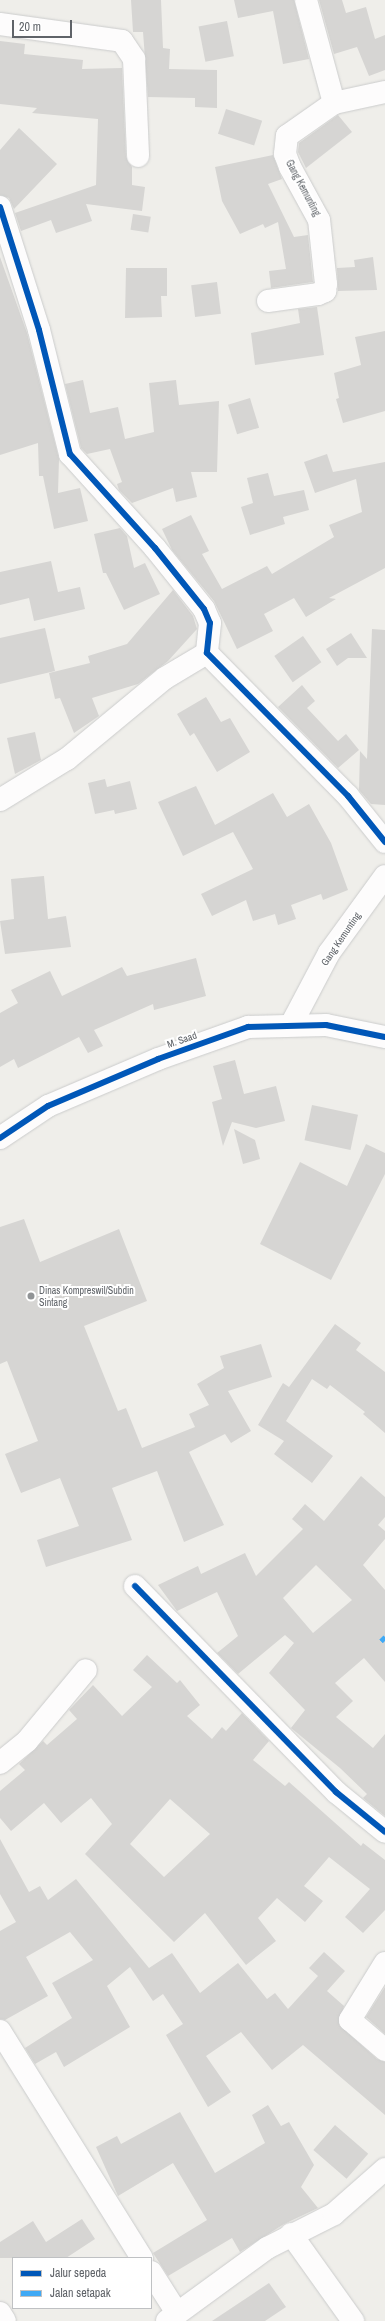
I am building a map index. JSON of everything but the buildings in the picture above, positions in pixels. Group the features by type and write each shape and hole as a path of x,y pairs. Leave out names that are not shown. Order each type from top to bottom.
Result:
{"street":[{"path":"306,0 334,102"},
{"path":"0,24 122,40 134,59 138,156"},
{"name":"Gang Kemunting","path":"268,301 325,291 319,220 290,167 285,145 287,136 296,128 334,102 385,92"},
{"path":"0,207 39,330 70,454 155,548 204,609 210,623 207,653"},
{"path":"0,800 67,759 165,678 207,653"},
{"path":"207,653 343,791 385,842"},
{"name":"Gang Kemunting","path":"291,1024 330,953 385,876"},
{"name":"M. Saad","path":"0,1138 48,1106 158,1059 248,1027 291,1024 326,1024 385,1037"},
{"path":"135,1586 336,1792 385,1832"},
{"path":"0,1762 27,1741 86,1670"},
{"path":"385,1963 350,2020 385,2050"},
{"path":"0,2031 141,2257"},
{"path":"152,2274 172,2317 291,2234 334,2214 385,2169"},
{"path":"291,2234 353,2321"},
{"path":"0,2313 5,2321"}],"marked path":[{"path":"381,1641 385,1637"}],"cycle path":[{"path":"0,207 39,330 70,454 155,548 204,609 210,623 207,653 348,796 385,842"},
{"path":"0,1138 48,1106 158,1059 248,1027 326,1025 385,1037"},
{"path":"135,1586 336,1792 385,1832"}],"place":[{"name":"Dinas Kompreswil/Subdin Sintang","path":"31,1296"}]}
